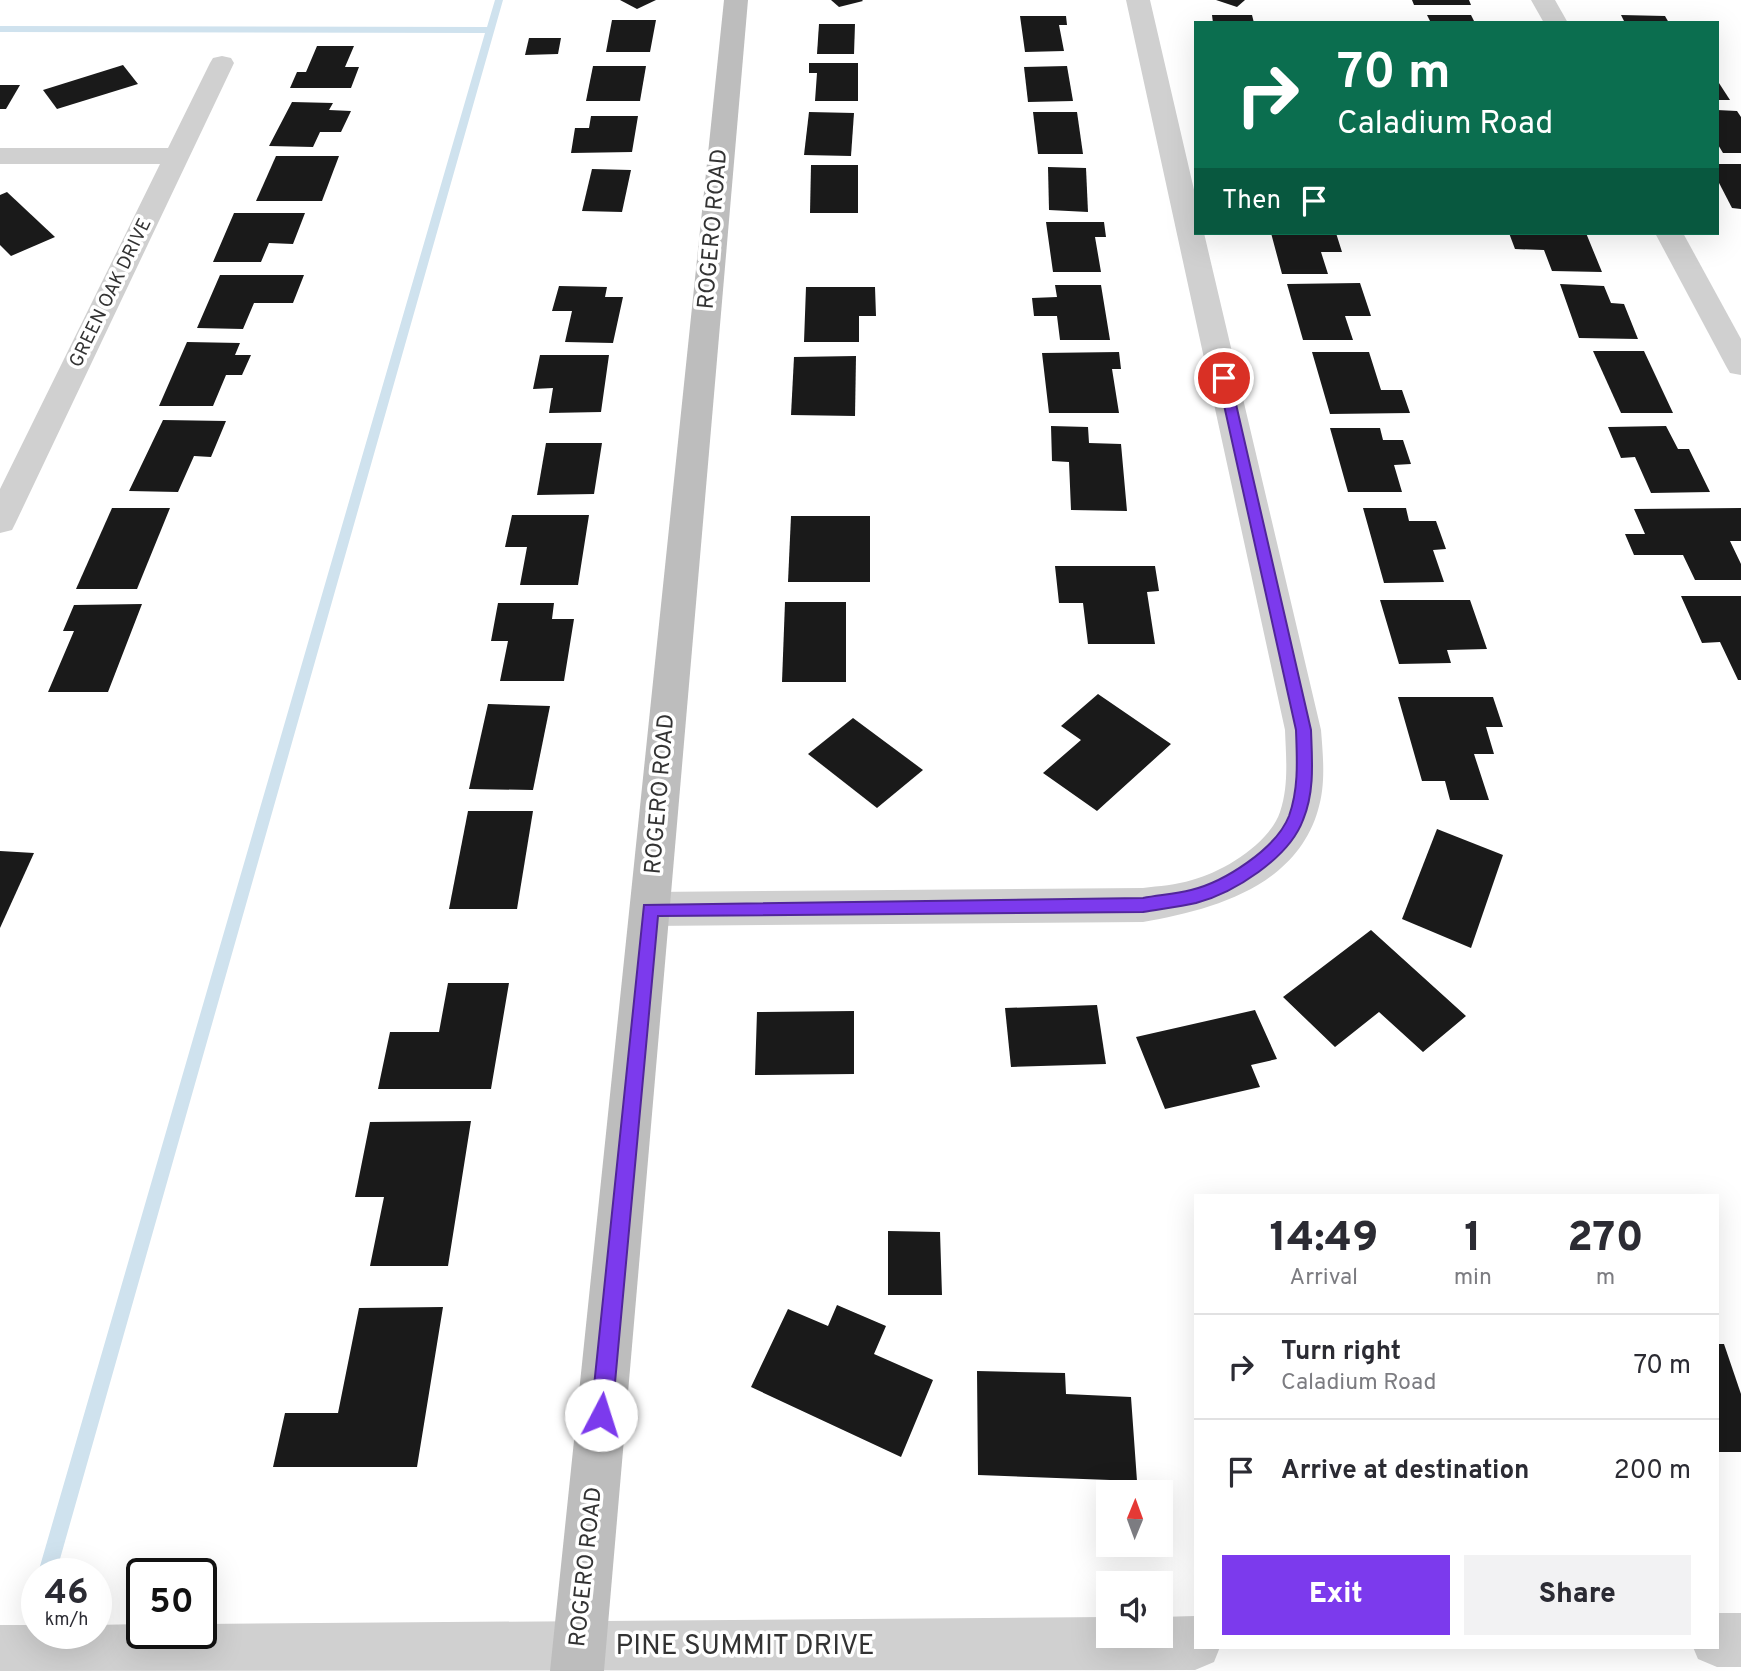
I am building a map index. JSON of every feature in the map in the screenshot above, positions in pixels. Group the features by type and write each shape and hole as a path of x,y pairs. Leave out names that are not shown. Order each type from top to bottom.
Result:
{"main road":[{"name":"ROGERO ROAD","path":"578,1659 736,0"}],"street":[{"path":"650,909 1143,905 1196,896 1239,876 1274,851 1296,819 1305,778 1303,730 1139,0"},
{"path":"1543,0 1555,21"},
{"name":"GREEN OAK DRIVE","path":"0,522 222,63"},
{"path":"0,156 177,156"},
{"path":"1670,235 1741,366"},
{"path":"0,447 36,447"},
{"path":"1719,1640 1741,1640"},
{"name":"PINE SUMMIT DRIVE","path":"0,1652 578,1659 1194,1643"}],"building":[{"path":"620,0 656,0 637,9"},
{"path":"831,0 862,0 863,1 839,7"},
{"path":"1216,0 1245,0 1237,7"},
{"path":"1412,0 1469,0 1471,5 1414,5"},
{"path":"1212,15 1252,15 1254,21 1213,21"},
{"path":"1427,15 1471,15 1474,21 1430,21"},
{"path":"1621,15 1665,16 1668,21 1624,21"},
{"path":"1020,16 1066,16 1067,25 1059,25 1064,51 1025,52"},
{"path":"612,20 656,20 650,52 606,52"},
{"path":"819,24 855,24 854,54 817,54"},
{"path":"529,38 561,38 558,54 525,55"},
{"path":"317,46 354,46 345,67 359,67 351,88 290,88 297,72 306,72"},
{"path":"809,63 858,63 858,101 815,101 817,73 809,73"},
{"path":"123,65 138,84 57,109 43,90"},
{"path":"593,66 646,66 640,101 586,101"},
{"path":"1067,66 1073,101 1028,102 1024,67"},
{"path":"1719,83 1730,100 1719,100"},
{"path":"0,85 20,85 6,109 0,109"},
{"path":"292,102 333,103 329,110 351,111 341,132 320,132 313,147 269,146"},
{"path":"1719,110 1737,111 1741,117 1741,153 1723,153 1719,146"},
{"path":"809,112 854,113 851,156 804,155"},
{"path":"1033,112 1077,112 1083,154 1038,154"},
{"path":"591,116 638,116 632,152 571,153 575,128 589,128"},
{"path":"276,156 339,156 322,201 256,201"},
{"path":"1719,164 1741,164 1741,209 1732,208 1719,183"},
{"path":"811,165 858,165 858,213 810,213"},
{"path":"1048,167 1086,168 1088,212 1049,210"},
{"path":"592,169 631,170 622,212 582,211"},
{"path":"7,192 55,237 11,256 0,245 0,195"},
{"path":"234,213 305,213 293,244 269,243 261,262 213,262"},
{"path":"1046,222 1104,222 1106,237 1095,237 1101,272 1053,272"},
{"path":"1272,235 1337,235 1342,252 1321,252 1328,274 1282,274"},
{"path":"1510,235 1587,235 1602,272 1552,271 1544,250 1515,249"},
{"path":"220,275 304,275 293,303 254,303 243,329 197,328"},
{"path":"1360,283 1371,316 1345,316 1353,340 1303,340 1287,284"},
{"path":"1560,284 1604,286 1611,303 1624,304 1638,339 1579,338"},
{"path":"1055,285 1101,285 1110,340 1060,340 1057,316 1034,316 1032,298 1057,297"},
{"path":"559,286 607,287 605,297 623,297 613,343 565,342 572,311 552,311"},
{"path":"806,287 875,287 876,316 859,316 859,342 804,342"},
{"path":"187,342 240,343 235,355 251,355 242,375 226,375 213,406 159,406"},
{"path":"1593,351 1644,351 1673,413 1621,413"},
{"path":"1119,352 1121,369 1112,369 1119,413 1049,413 1042,353"},
{"path":"1312,352 1369,352 1381,390 1402,390 1410,413 1330,414"},
{"path":"540,355 609,355 601,412 549,413 553,388 533,389"},
{"path":"856,356 855,416 791,415 794,357"},
{"path":"163,420 226,421 211,457 194,456 178,492 129,491"},
{"path":"1051,426 1088,427 1089,443 1121,444 1127,511 1071,510 1069,462 1052,461"},
{"path":"1666,426 1678,449 1689,449 1710,492 1651,493 1635,457 1621,458 1608,427"},
{"path":"1330,428 1380,428 1383,440 1403,440 1411,464 1394,465 1402,492 1348,492"},
{"path":"546,443 602,443 594,494 537,495"},
{"path":"112,508 170,508 137,589 76,589"},
{"path":"1363,508 1406,508 1409,521 1436,521 1446,549 1433,550 1444,582 1384,583"},
{"path":"1741,508 1741,541 1730,541 1741,564 1741,580 1695,580 1683,555 1634,555 1625,534 1645,534 1634,509"},
{"path":"512,515 589,515 578,585 520,585 527,547 505,547"},
{"path":"791,516 870,516 870,582 788,582"},
{"path":"1055,566 1155,566 1159,591 1147,592 1155,644 1088,644 1083,603 1059,603"},
{"path":"1681,596 1741,596 1741,680 1738,680 1720,642 1702,643"},
{"path":"1380,600 1470,600 1487,649 1447,650 1451,663 1399,664"},
{"path":"785,602 846,602 846,682 782,682"},
{"path":"498,603 554,603 552,619 574,619 564,681 500,681 508,641 491,641"},
{"path":"142,604 108,692 48,692 74,631 63,631 74,605"},
{"path":"1098,694 1171,744 1097,811 1043,773 1081,740 1061,726"},
{"path":"1398,697 1493,697 1503,727 1486,727 1494,754 1474,754 1489,800 1450,800 1445,781 1422,781"},
{"path":"488,704 550,706 533,790 469,789"},
{"path":"853,718 923,770 877,808 808,754"},
{"path":"468,811 533,811 517,909 449,909"},
{"path":"1437,829 1503,855 1471,948 1402,919"},
{"path":"0,851 34,853 0,928"},
{"path":"1371,930 1466,1016 1423,1052 1379,1012 1335,1047 1283,997"},
{"path":"448,983 509,983 491,1089 378,1089 390,1032 439,1032"},
{"path":"1097,1005 1106,1064 1011,1067 1005,1008"},
{"path":"1255,1010 1277,1059 1251,1065 1260,1087 1165,1109 1136,1037"},
{"path":"854,1011 854,1074 755,1075 757,1012"},
{"path":"471,1121 448,1266 370,1266 384,1197 355,1197 370,1122"},
{"path":"888,1231 940,1232 942,1295 888,1295"},
{"path":"837,1305 886,1326 874,1354 933,1380 901,1457 751,1387 788,1309 828,1326"},
{"path":"443,1307 417,1467 273,1467 285,1413 338,1413 359,1308"},
{"path":"1719,1344 1724,1344 1741,1394 1741,1452 1719,1452"},
{"path":"977,1371 1065,1373 1066,1394 1131,1397 1137,1480 978,1475"}],"waterway":[{"path":"51,1558 499,0"},
{"path":"0,29 490,30"}],"route":[{"path":"601,1415 650,909 1143,905 1196,896 1239,876 1274,851 1296,819 1305,778 1303,730 1224,378"}]}
